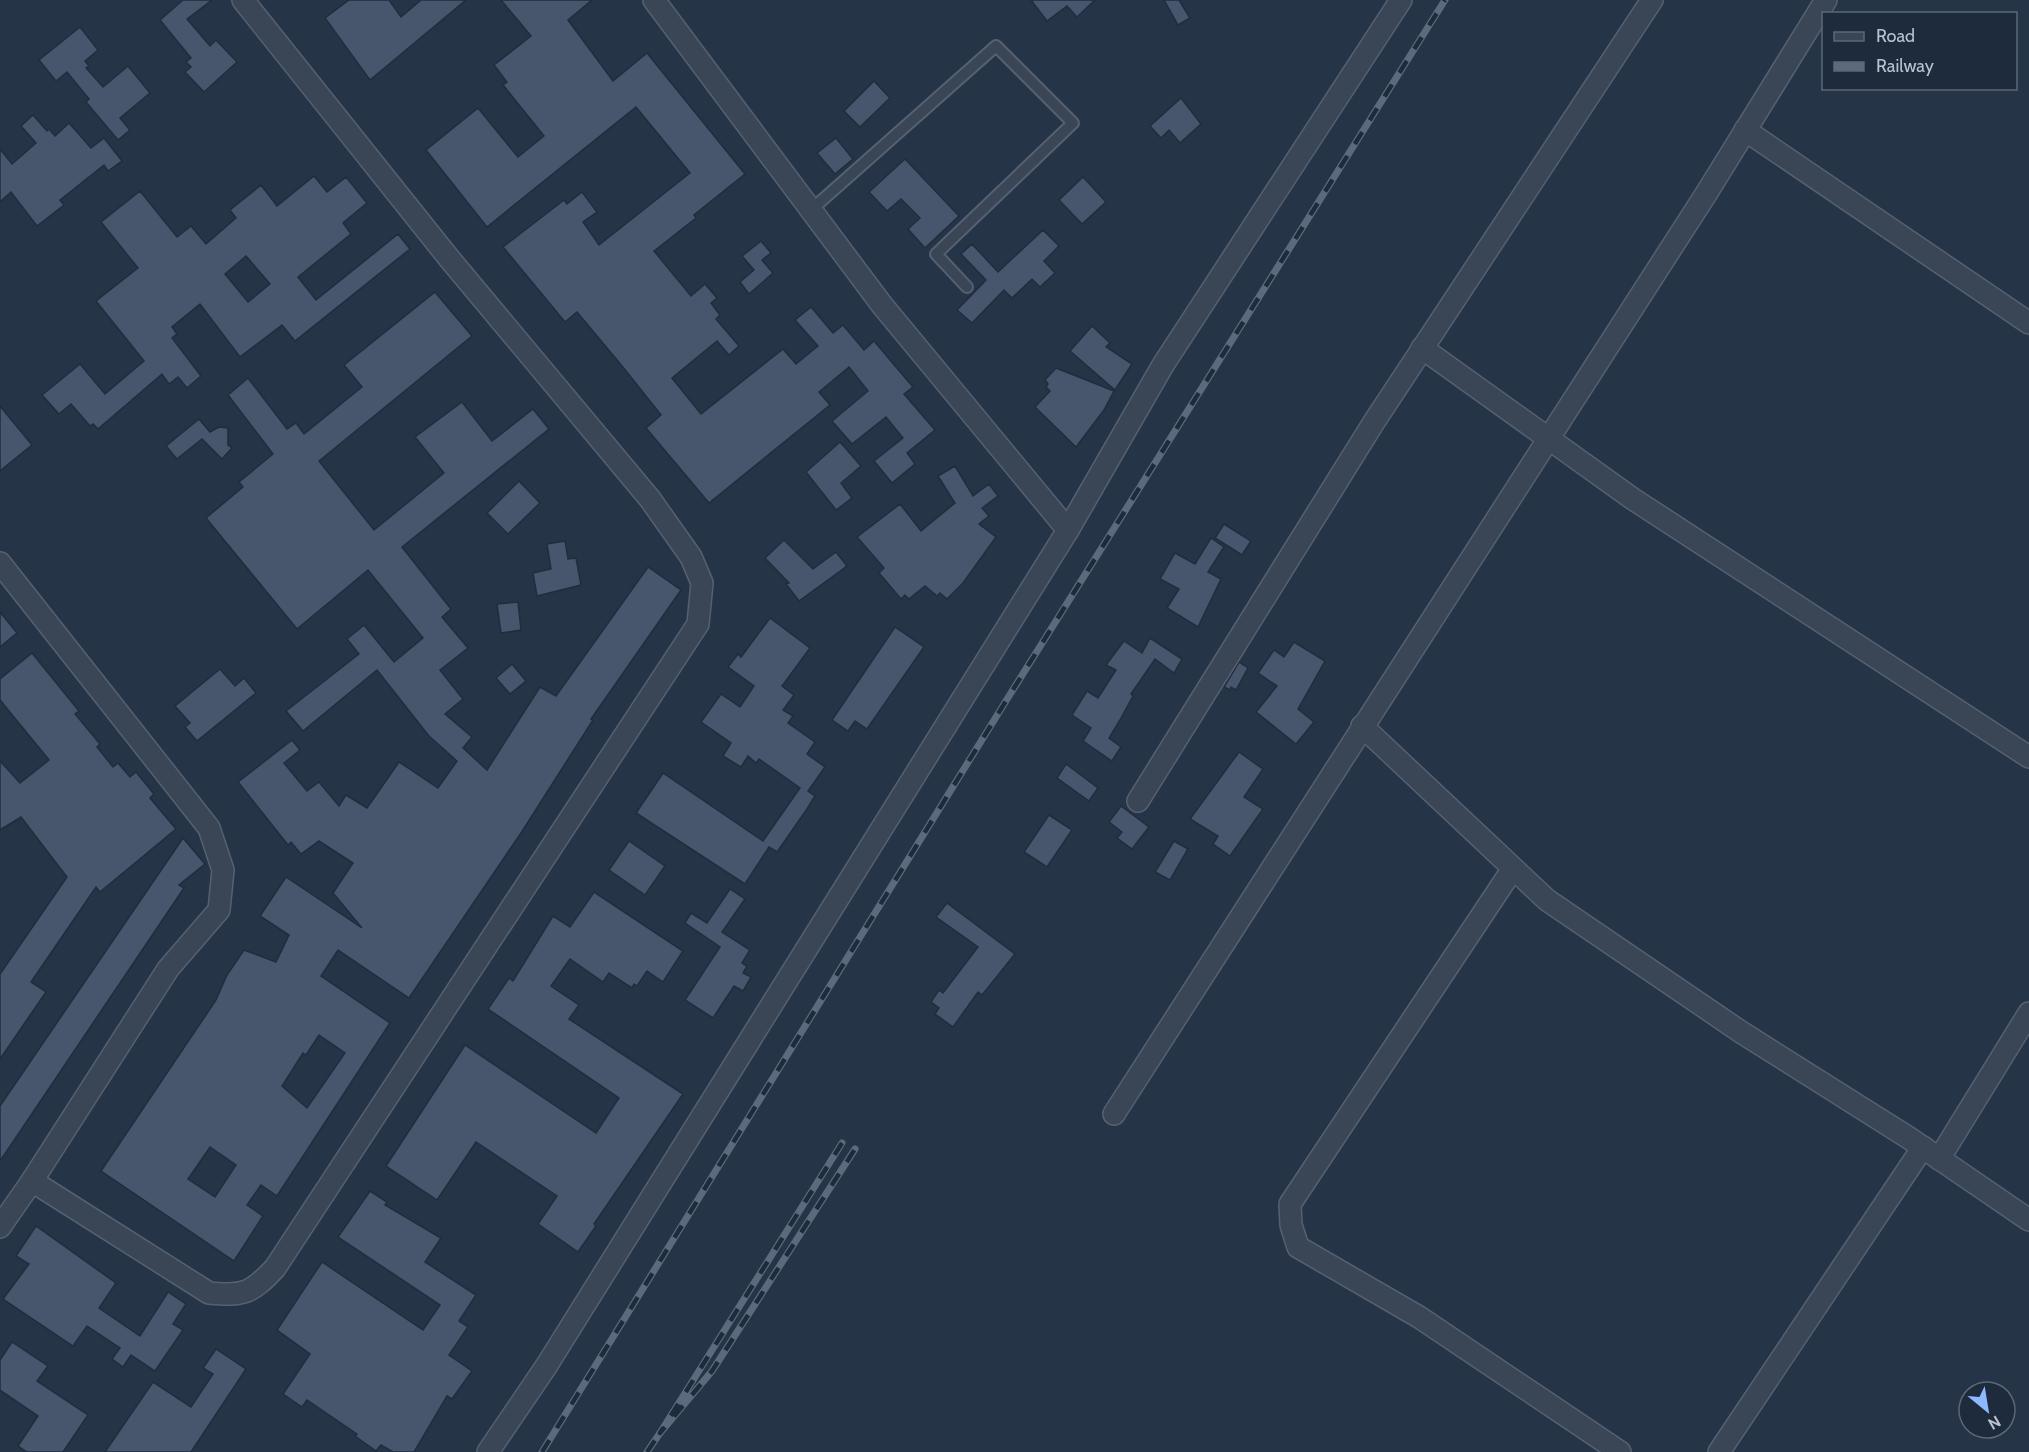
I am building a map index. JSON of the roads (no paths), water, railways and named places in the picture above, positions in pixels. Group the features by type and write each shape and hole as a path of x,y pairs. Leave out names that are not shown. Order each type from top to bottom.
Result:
{"street":[{"path":"33,1181 209,1293 237,1296 257,1288 274,1268 698,624 702,583 691,556 650,499 448,257 243,0"},
{"path":"654,0 882,305 1068,530"},
{"path":"488,1452 547,1365 1068,530 1163,365 1401,0"},
{"path":"1138,801 1422,348 1652,0"},
{"path":"1114,1114 1547,440 1826,0"},
{"path":"1745,130 2029,323"},
{"path":"1422,348 1547,440 2029,757"},
{"path":"0,563 209,828 223,870 219,910 168,969 33,1181 0,1227"},
{"path":"1362,726 1512,870 1547,900 1731,1025 1931,1153 2029,1220"},
{"path":"1512,870 1290,1204 1291,1225 1298,1247 1419,1317 1620,1452"},
{"path":"1719,1452 2029,1013"}],"lane":[{"path":"811,210 996,46 1073,123 936,255 967,287"}],"railway":[{"path":"542,1452 1009,696 1445,0"},
{"path":"842,1143 660,1433 712,1371 855,1149"},
{"path":"647,1452 660,1433"}]}
